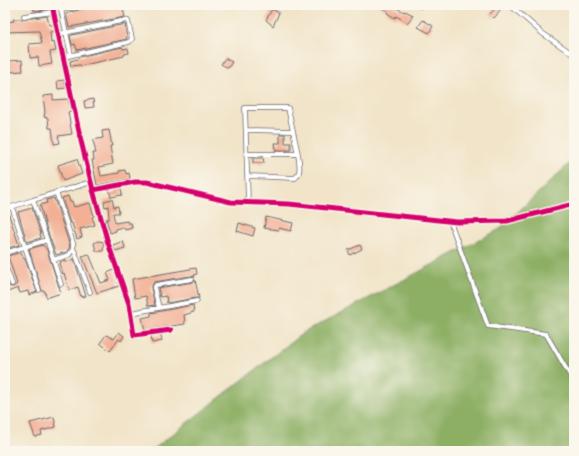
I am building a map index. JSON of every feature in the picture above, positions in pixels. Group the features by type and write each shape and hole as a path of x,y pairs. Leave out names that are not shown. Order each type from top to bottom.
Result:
{"street":[{"path":"52,5 92,190 131,312 134,336 171,330"},
{"path":"60,5 71,55"},
{"path":"62,10 85,5"},
{"path":"510,5 542,33 574,55"},
{"path":"24,16 54,12"},
{"path":"59,34 126,20 128,21 132,39 129,42 64,56"},
{"path":"247,176 295,178 298,176 300,170 298,154 288,108 245,108 247,202"},
{"path":"246,130 293,131"},
{"path":"246,154 298,154"},
{"path":"5,209 91,182"},
{"path":"92,190 135,182 147,182 231,202 289,204 480,223 507,221 574,204"},
{"path":"56,192 73,243 73,249 90,292"},
{"path":"33,200 62,284"},
{"path":"12,207 39,290"},
{"path":"450,221 488,326 546,334 574,382"},
{"path":"5,253 47,240"},
{"path":"54,260 69,255 73,249"},
{"path":"5,265 12,284"},
{"path":"159,308 154,288 156,285 192,280"},
{"path":"131,312 197,301"}],"green space":[{"path":"574,159 574,451 151,451 303,333 500,229"}],"building":[{"path":"33,5 44,5 45,10 34,11"},
{"path":"87,5 122,5 125,17 69,27 66,14 85,8"},
{"path":"377,5 391,5 413,15 408,23 396,16 395,18 387,13 388,11"},
{"path":"497,6 501,10 494,18 490,14"},
{"path":"272,9 279,13 273,26 266,20"},
{"path":"47,16 49,25 53,25 54,31 50,32 51,43 54,42 56,51 50,52 52,64 39,66 38,57 30,58 29,44 42,43 39,31 5,32 5,22 14,21 13,19"},
{"path":"423,20 433,26 429,33 418,27"},
{"path":"125,24 127,39 77,50 75,44 72,45 70,36 72,35"},
{"path":"122,47 123,49 128,48 129,53 124,54 124,56 80,66 71,66 70,61 78,59 79,57"},
{"path":"225,58 232,62 228,68 221,64"},
{"path":"22,60 23,71 9,72 8,61"},
{"path":"64,80 66,88 58,89 57,81"},
{"path":"53,95 53,100 68,99 71,111 68,112 72,134 58,136 60,143 54,144 52,128 49,128 48,118 44,117 45,112 43,96"},
{"path":"93,99 94,107 85,108 84,101"},
{"path":"109,130 113,164 99,167 101,176 119,173 119,171 125,170 126,174 129,173 130,179 97,185 92,160 94,160 93,153 96,153 93,140 103,138 102,131"},
{"path":"280,134 285,134 285,143 291,143 291,150 276,150 275,143 280,143"},
{"path":"253,158 263,158 264,163 253,163"},
{"path":"77,159 82,174 63,181 58,165"},
{"path":"121,188 122,195 111,197 109,190"},
{"path":"68,196 74,207 90,203 94,216 92,217 95,225 80,229 82,237 77,239 62,198"},
{"path":"54,198 70,246 67,252 56,255 40,205 47,203 46,200"},
{"path":"112,199 114,207 118,206 119,213 113,213 115,223 127,221 128,223 131,223 132,228 125,230 124,227 115,229 116,231 110,233 106,219 109,219 108,206 105,207 104,201"},
{"path":"32,208 41,238 27,242 18,212"},
{"path":"9,215 19,245 5,249 5,216"},
{"path":"266,217 293,223 291,231 279,228 279,230 264,228"},
{"path":"239,223 255,228 253,236 237,231"},
{"path":"98,241 104,242 103,251 96,251 94,243"},
{"path":"123,241 125,248 115,251 113,245"},
{"path":"43,245 47,250 61,293 49,297 46,297 45,291 42,291 29,249"},
{"path":"360,245 362,249 350,255 348,250"},
{"path":"21,252 37,292 29,295 28,291 20,293 18,288 5,293 5,287 13,287 17,284 8,256"},
{"path":"89,254 101,283 110,280 107,273 114,270 119,286 97,293 82,256"},
{"path":"74,259 86,296 81,297 78,287 69,290 64,273 63,274 61,269 60,262 65,260 66,262"},
{"path":"196,268 197,274 194,275 195,277 191,276 154,282 151,288 155,305 148,306 146,296 135,298 132,279"},
{"path":"195,280 199,298 167,303 166,296 160,297 158,288 193,282"},
{"path":"193,305 194,312 184,315 185,324 145,330 142,318 151,316 151,313"},
{"path":"119,332 124,336 121,341 119,339 110,351 100,343 106,335 114,339"},
{"path":"161,335 162,341 152,343 151,336"},
{"path":"54,417 56,427 41,431 42,435 35,437 30,423"}],"cycle path":[{"path":"52,5 93,190 108,243 129,304 134,335 171,330"},
{"path":"93,190 135,182 147,182 231,202 289,204 457,222 507,221 574,204"}]}
